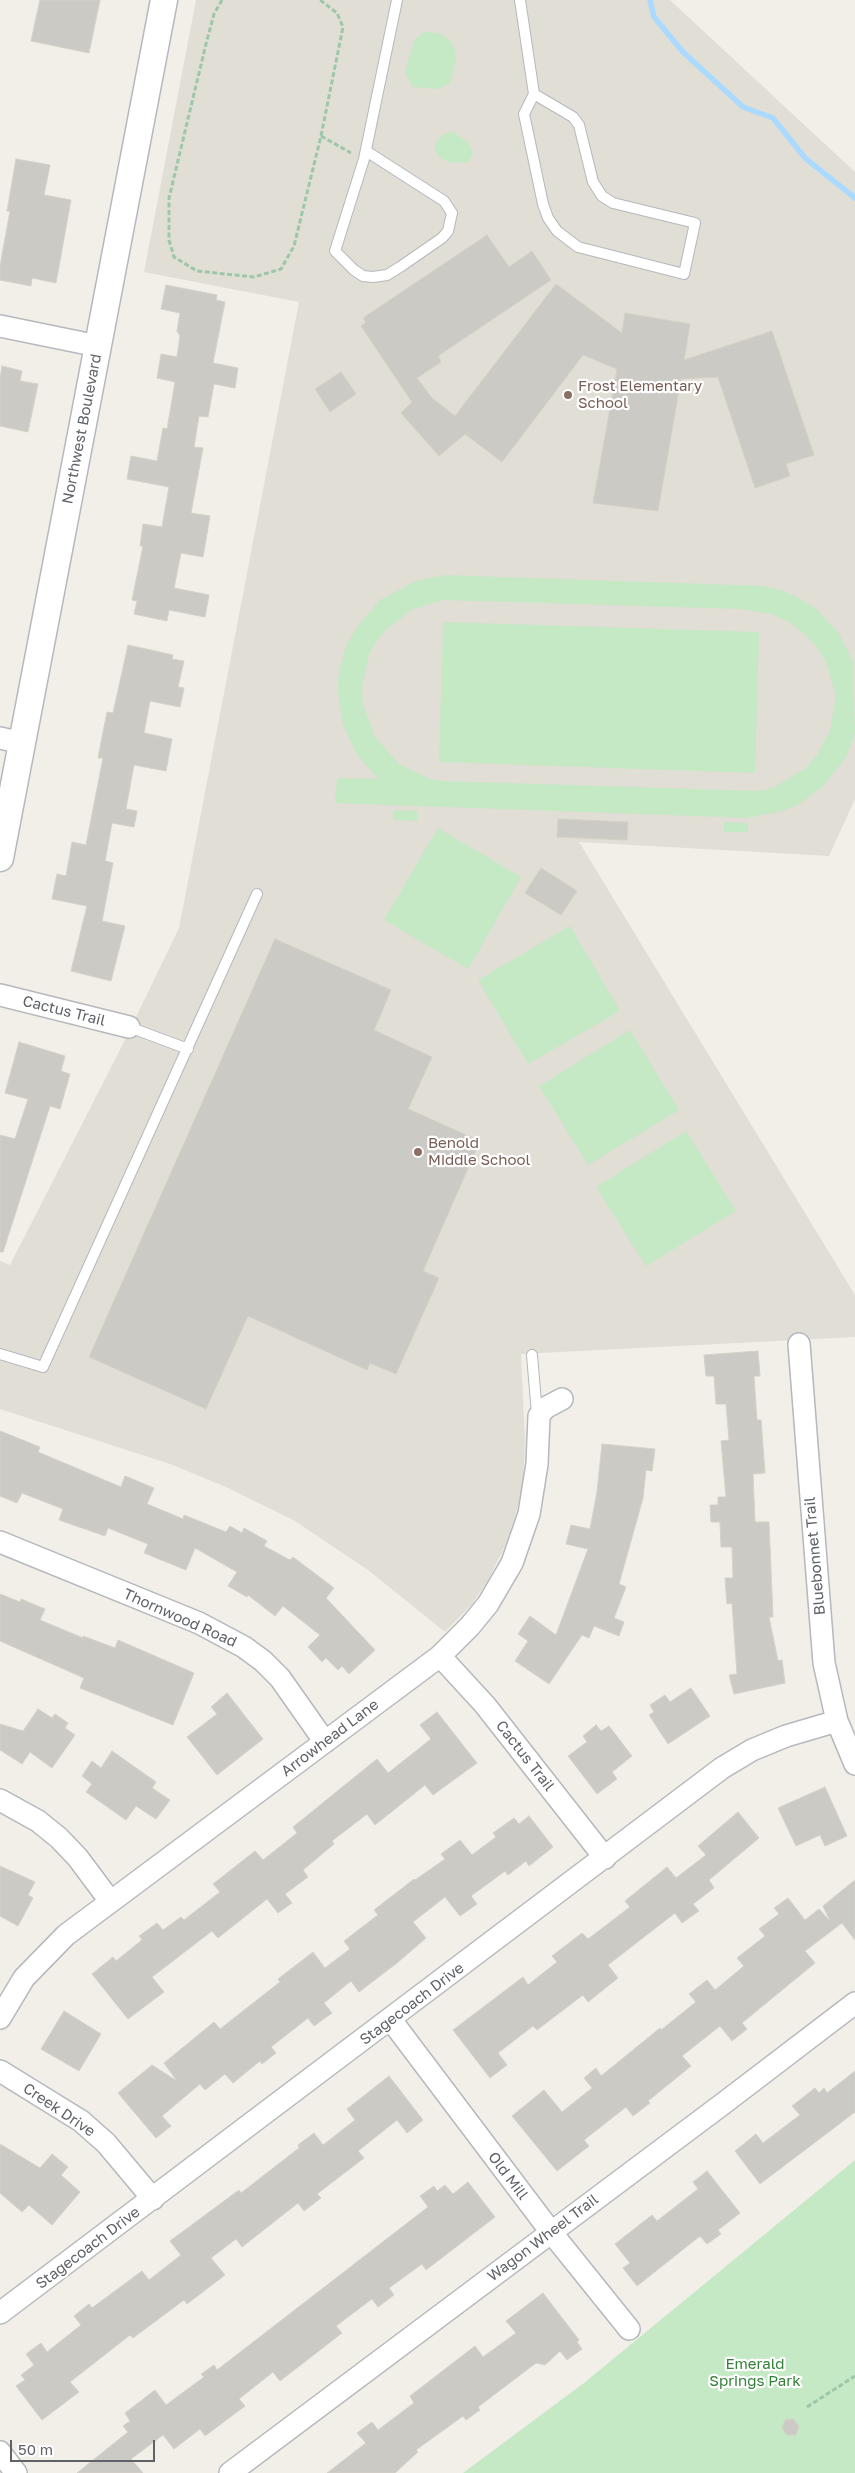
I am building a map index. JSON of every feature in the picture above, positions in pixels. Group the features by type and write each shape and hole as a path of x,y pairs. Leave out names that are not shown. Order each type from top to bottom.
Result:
{"street":[{"name":"Northwest Boulevard","path":"0,858 11,741 98,346 164,0"},
{"path":"0,326 98,346"},
{"name":"Cactus Trail","path":"0,995 129,1027"},
{"name":"Bluebonnet Trail","path":"799,1344 824,1663 837,1721 855,1764"},
{"path":"537,1422 545,1408 562,1399"},
{"name":"Arrowhead Lane","path":"0,2018 24,1978 50,1949 110,1901 440,1656 488,1604 512,1562 529,1514 534,1489 537,1422"},
{"name":"Thornwood Road","path":"0,1542 199,1623 244,1647 263,1661 280,1678 326,1742"},
{"name":"Cactus Trail","path":"440,1656 485,1705 605,1858"},
{"name":"Stagecoach Drive","path":"0,2313 391,2020 722,1768 752,1750 786,1736 837,1721"},
{"path":"0,1800 38,1821 59,1838 78,1858 110,1901"},
{"name":"Wagon Wheel Trail","path":"230,2473 855,2003"},
{"name":"Old Mill","path":"391,2020 551,2232 628,2329"},
{"name":"Creek Drive","path":"0,2071 81,2120 106,2143 153,2199"},
{"path":"0,2452 16,2473"}],"lane":[{"path":"365,155 444,201 452,213 448,230 442,238 387,275 373,277 363,276 354,270 335,251 365,155 397,0"},
{"path":"520,0 534,94 524,114 543,204 557,231 569,242 590,252 684,274 695,222 613,203 602,196 593,182 580,125 573,117 534,94"},
{"path":"0,1354 43,1367 258,894"},
{"path":"129,1027 188,1049"},
{"path":"532,1355 537,1422"}],"path":[{"path":"222,0 214,14 169,198 169,240 174,257 197,271 254,277 280,269 294,246 321,136 343,27 337,13 320,0"},
{"path":"321,136 365,155"},
{"path":"807,2407 855,2376"}],"shaded area":[{"name":"Benold Middle School","path":"196,0 670,0 855,172 855,799 829,856 579,842 855,1295 855,1337 521,1354 525,1441 523,1485 515,1517 506,1544 488,1580 472,1604 445,1632 368,1570 295,1521 226,1487 170,1464 0,1409 0,1261 10,1265 124,1042 179,928 299,302 144,272"}],"green space":[{"path":"424,32 439,33 451,41 455,50 456,60 450,84 437,89 413,87 405,73 414,40"},
{"path":"453,132 468,142 473,153 468,162 452,163 442,159 436,152 435,144 442,135"},
{"path":"446,575 763,586 781,590 814,607 838,632 853,662 855,733 846,757 823,786 798,805 782,811 748,818 335,803 337,778 379,779 357,755 343,725 338,678 345,648 359,624 380,600 418,580","holes":["443,600 740,609 772,614 789,622 803,633 817,647 826,662 836,696 830,730 817,755 807,767 775,787 760,791 430,779 399,764 375,737 363,704 362,687 369,655 376,642 387,629 411,610"]},
{"path":"443,622 759,632 755,773 439,762"},
{"path":"393,810 417,811 417,821 393,820"},
{"path":"724,822 748,823 748,832 724,832"},
{"path":"438,828 521,877 468,969 384,920"},
{"path":"570,926 620,1011 528,1064 478,980"},
{"path":"630,1030 679,1110 588,1165 539,1086"},
{"path":"686,1131 736,1211 646,1266 596,1187"},
{"name":"Emerald Springs Park","path":"855,2160 855,2473 463,2473 584,2383"}],"building":[{"path":"40,0 100,0 89,53 31,41"},
{"path":"16,159 50,165 44,195 71,200 56,283 32,278 31,286 0,280 0,266 10,211 7,211"},
{"path":"487,235 509,267 532,251 551,280 438,356 441,362 417,378 432,398 455,416 556,284 622,333 625,313 690,324 684,360 772,331 814,455 786,464 790,476 755,488 718,377 681,379 658,511 593,503 617,369 583,355 502,462 465,434 439,456 401,413 412,402 361,326 366,322 363,318"},
{"path":"166,285 217,295 216,300 225,302 213,363 238,368 235,388 214,384 208,417 199,416 194,447 203,448 191,513 210,516 203,557 181,553 174,588 209,595 205,617 169,610 167,621 134,614 137,601 132,600 143,546 140,546 143,524 162,527 169,487 127,479 131,456 157,461 163,428 167,429 175,382 157,378 161,354 177,357 180,336 177,331 180,313 161,309"},
{"path":"2,366 22,371 20,381 38,384 28,432 0,426 0,379"},
{"path":"341,372 356,394 330,412 315,389"},
{"path":"128,645 173,655 172,659 184,661 178,687 184,688 180,707 150,701 144,733 172,739 166,771 134,765 126,809 137,811 134,827 112,823 105,861 113,863 102,921 125,926 111,981 71,971 87,906 52,899 57,874 66,876 72,842 86,845 103,758 98,758 107,712 113,713"},
{"path":"558,819 628,822 627,840 557,837"},
{"path":"541,868 577,891 561,915 525,893"},
{"path":"275,939 391,990 374,1030 432,1057 408,1109 480,1141 423,1271 439,1278 396,1374 370,1363 367,1370 248,1316 206,1409 89,1357"},
{"path":"19,1042 65,1056 61,1071 70,1074 60,1109 50,1106 3,1252 0,1252 0,1135 15,1139 28,1099 5,1093"},
{"path":"758,1351 760,1376 754,1376 757,1420 761,1420 765,1473 753,1474 755,1522 769,1522 773,1617 769,1617 778,1661 782,1660 785,1683 734,1694 729,1675 737,1674 732,1603 727,1604 725,1578 733,1578 732,1547 721,1547 720,1522 711,1522 710,1505 718,1505 718,1497 726,1497 721,1441 729,1440 726,1404 716,1404 714,1376 706,1376 704,1355"},
{"path":"0,1431 40,1447 38,1452 121,1487 125,1476 154,1488 147,1504 183,1519 184,1515 226,1532 230,1526 242,1533 244,1528 267,1541 264,1546 290,1560 293,1557 334,1588 326,1598 375,1650 349,1674 342,1666 338,1670 326,1658 322,1662 308,1647 320,1635 283,1606 275,1616 248,1595 247,1597 228,1586 237,1572 195,1548 186,1570 144,1553 148,1544 108,1528 105,1536 59,1520 63,1509 22,1493 17,1503 0,1496"},
{"path":"602,1444 655,1449 652,1471 646,1470 643,1498 619,1584 626,1587 614,1618 624,1622 619,1636 594,1626 589,1638 582,1635 549,1684 515,1661 528,1641 518,1634 530,1616 556,1635 588,1549 566,1544 571,1525 590,1529 597,1492"},
{"path":"0,1594 20,1602 21,1599 45,1609 40,1620 83,1638 83,1636 115,1648 118,1640 194,1673 173,1725 80,1688 84,1678 0,1641"},
{"path":"691,1688 710,1716 668,1744 649,1715 654,1712 650,1705 665,1695 670,1702"},
{"path":"227,1693 263,1739 217,1775 187,1737 217,1714 211,1707"},
{"path":"38,1709 52,1718 55,1714 68,1723 65,1728 75,1735 52,1768 30,1752 22,1764 0,1750 0,1724 23,1731"},
{"path":"437,1712 477,1763 433,1795 425,1785 375,1825 367,1814 332,1841 334,1844 303,1870 308,1877 285,1894 292,1903 278,1913 267,1899 218,1938 212,1931 152,1977 164,1992 128,2019 92,1974 113,1957 116,1961 142,1940 139,1936 157,1923 163,1930 181,1917 184,1920 220,1892 213,1884 255,1851 263,1860 297,1833 293,1827 377,1759 388,1773 431,1739 420,1725"},
{"path":"596,1725 601,1731 609,1726 632,1756 612,1772 617,1779 597,1794 568,1756 587,1742 583,1736"},
{"path":"112,1751 156,1782 152,1788 170,1800 156,1819 136,1806 126,1820 86,1792 92,1784 82,1776 92,1761 101,1768"},
{"path":"825,1787 847,1836 825,1846 820,1835 796,1846 778,1808"},
{"path":"738,1812 759,1838 709,1880 714,1888 693,1904 699,1911 682,1923 675,1913 608,1965 618,1978 588,2002 583,1995 537,2030 533,2026 498,2053 507,2065 490,2078 453,2030 523,1977 528,1985 557,1962 552,1956 582,1933 588,1939 630,1907 625,1901 667,1867 676,1878 706,1855 698,1846"},
{"path":"529,1816 553,1847 529,1866 526,1861 508,1875 505,1871 471,1896 477,1904 460,1916 445,1897 413,1922 426,1938 397,1963 359,1992 351,1981 324,2003 332,2013 314,2026 308,2018 271,2047 276,2053 262,2064 260,2061 233,2083 225,2074 205,2090 200,2084 162,2116 171,2126 156,2138 118,2093 152,2065 177,2081 164,2063 214,2022 220,2029 280,1982 278,1979 313,1952 325,1968 350,1949 344,1941 378,1915 374,1910 414,1879 445,1859 441,1854 460,1840 472,1855 496,1837 493,1833 514,1818 519,1824"},
{"path":"0,1866 35,1882 28,1895 33,1898 18,1926 0,1916"},
{"path":"855,1880 855,1940 842,1923 805,1951 815,1963 742,2023 747,2029 732,2041 720,2026 682,2056 691,2066 648,2101 650,2103 633,2116 626,2107 584,2140 589,2146 557,2171 512,2116 544,2090 562,2112 592,2088 584,2078 596,2068 601,2076 660,2028 661,2030 696,2002 689,1994 707,1980 715,1990 744,1966 737,1958 765,1936 759,1929 779,1914 774,1908 788,1898 805,1920 819,1909 830,1921 823,1906"},
{"path":"64,2011 101,2034 79,2071 41,2049"},
{"path":"855,2071 855,2112 760,2184 735,2151 756,2134 763,2143 800,2115 792,2106 815,2088 819,2093 824,2088 827,2093"},
{"path":"389,2076 423,2120 407,2133 397,2120 358,2151 364,2158 317,2194 321,2198 304,2211 298,2203 242,2247 236,2239 211,2258 225,2275 187,2304 184,2300 133,2338 130,2335 70,2382 79,2392 42,2420 16,2386 25,2380 21,2375 34,2365 26,2354 41,2343 47,2352 81,2325 74,2316 89,2304 92,2308 142,2271 149,2280 181,2255 170,2241 239,2190 241,2193 299,2148 298,2145 314,2133 323,2145 355,2120 347,2109"},
{"path":"0,2144 40,2168 52,2154 68,2167 61,2175 80,2192 52,2225 29,2205 22,2212 0,2193"},
{"path":"707,2171 740,2213 718,2230 721,2234 707,2244 700,2236 637,2286 623,2268 630,2263 615,2244 652,2215 657,2221 698,2189 693,2182"},
{"path":"468,2182 495,2217 426,2270 422,2264 389,2288 394,2295 378,2307 372,2299 336,2326 342,2333 280,2381 273,2372 239,2399 245,2406 205,2436 200,2429 174,2449 163,2435 131,2459 143,2473 77,2473 128,2432 123,2426 130,2421 125,2413 155,2390 166,2405 204,2377 201,2374 214,2365 217,2370 428,2207 420,2196 434,2186 437,2191 445,2185 453,2194"},
{"path":"543,2293 579,2340 577,2342 582,2349 567,2360 560,2351 545,2365 536,2363 478,2407 480,2410 466,2420 463,2416 416,2450 418,2452 395,2473 327,2473 366,2443 357,2433 372,2422 378,2430 414,2403 410,2396 475,2346 483,2357 516,2333 506,2321"},
{"path":"793,2419 799,2426 796,2435 787,2435 782,2428 785,2420"}],"waterway":[{"path":"650,0 654,17 683,52 743,107 773,118 805,158 855,198"}],"place":[{"name":"Frost Elementary School","path":"568,395"},
{"name":"Benold Middle School","path":"418,1152"}]}
